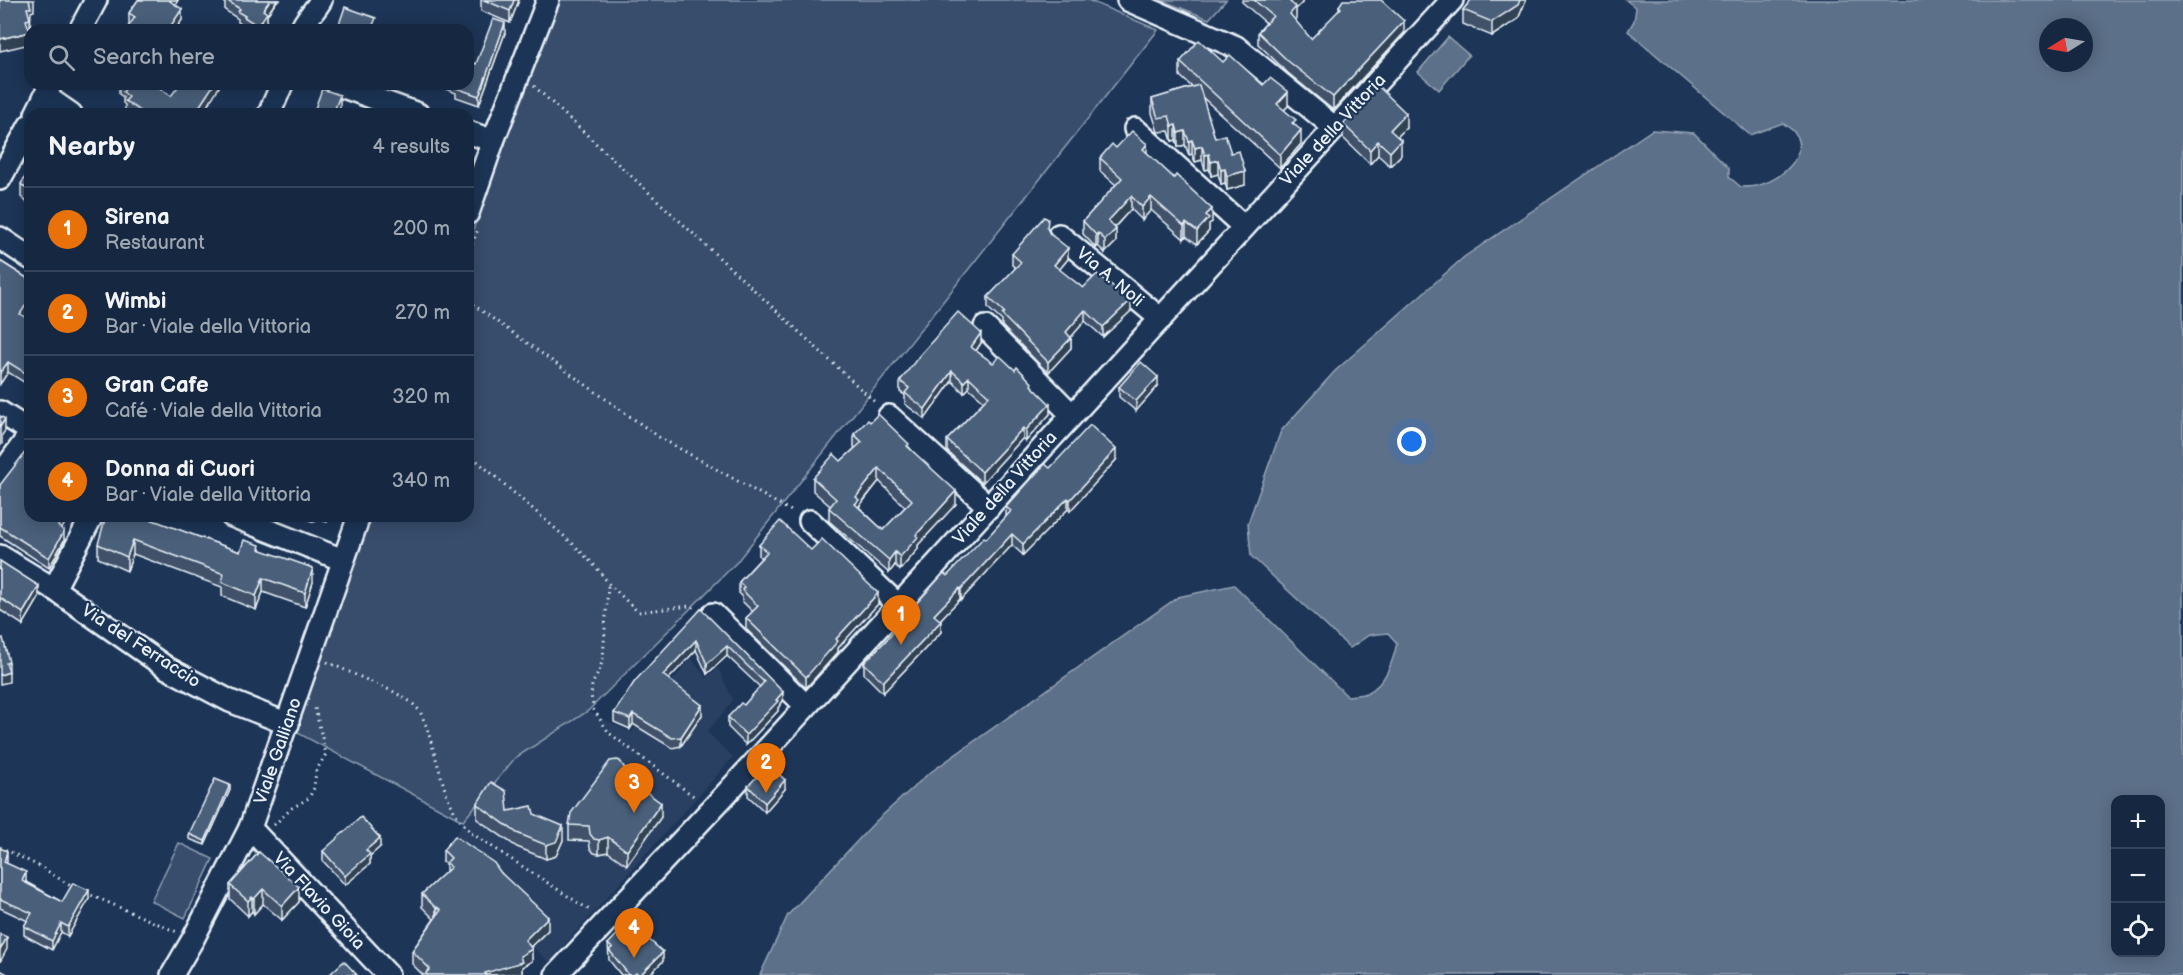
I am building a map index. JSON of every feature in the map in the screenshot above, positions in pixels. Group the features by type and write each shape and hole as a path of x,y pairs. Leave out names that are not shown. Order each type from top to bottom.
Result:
{"street":[{"path":"83,24 96,0"},
{"path":"474,196 548,0"},
{"path":"1128,0 1236,47 1335,128"},
{"name":"Viale della Vittoria","path":"556,975 711,810 1452,0"},
{"path":"304,24 307,18 317,13"},
{"path":"272,108 279,90"},
{"path":"352,90 402,108"},
{"path":"44,98 61,108"},
{"path":"1135,129 1244,227"},
{"path":"474,134 493,141"},
{"path":"0,178 24,135"},
{"name":"Via A. Noli","path":"1059,235 1161,319"},
{"path":"0,238 24,254"},
{"path":"984,327 1072,415"},
{"path":"0,411 24,428"},
{"path":"889,416 989,507"},
{"path":"0,476 24,441"},
{"path":"810,521 898,605"},
{"path":"54,589 89,522"},
{"path":"247,522 343,560"},
{"name":"Viale Galliano","path":"172,975 255,834 288,724 357,522"},
{"name":"Via del Ferraccio","path":"0,556 54,589 167,668 230,701 288,724"},
{"path":"713,614 806,706"},
{"name":"Via Flavio Gioia","path":"255,834 388,975"}],"path":[{"path":"520,73 889,416"},
{"path":"474,305 659,437 810,521"},
{"path":"474,458 573,543 609,584 638,612 690,606 713,614"},
{"path":"609,584 603,658 592,684 591,696 594,710 609,733 711,810"},
{"path":"323,672 326,662 394,692 411,702 420,711 427,728 446,793 455,813 471,833 608,921"},
{"path":"255,834 309,798 314,788 316,771 326,754 313,701"},
{"path":"0,847 41,867 68,886 193,939"}],"shaded area":[{"path":"557,0 1088,0 1158,30 736,563 588,711 515,758 463,821 294,731 368,522 474,522 474,228"},
{"path":"1161,0 1226,0 1209,19"},
{"path":"1626,0 2183,0 2183,975 760,975 788,915 875,822 928,774 1178,597 1234,585 1347,696 1367,693 1379,684 1391,664 1397,643 1388,633 1369,635 1350,648 1251,556 1248,523 1281,431 1335,371 1464,257 1652,130 1694,133 1729,168 1729,177 1741,187 1755,186 1776,178 1796,158 1798,141 1793,131 1783,123 1750,135 1628,31 1634,21 1636,8"},
{"path":"1448,37 1469,55 1439,90 1418,72"},
{"path":"691,658 706,678 718,668 733,700 707,732 733,757 549,962 451,870 440,863 463,821 515,758 588,711 631,733"},
{"path":"179,843 213,859 185,918 151,901"}],"building":[{"path":"0,0 29,0 31,8 27,8 30,19 26,20 27,24 24,24 24,33 0,39"},
{"path":"138,0 170,0 182,9 172,24 130,24 135,17 129,13"},
{"path":"226,0 270,0 263,10 267,13 259,24 255,24 244,17 238,12 240,9"},
{"path":"484,0 514,0 510,11"},
{"path":"1254,0 1292,0 1290,2 1296,7 1290,14 1311,39 1341,8 1339,6 1343,0 1381,0 1404,21 1333,97 1288,61 1258,32 1273,16"},
{"path":"1471,0 1520,0 1518,5 1492,22 1463,10"},
{"path":"345,7 376,18 373,24 339,24"},
{"path":"493,19 505,23 479,96 462,90 474,90 474,63 476,64"},
{"path":"1199,40 1223,62 1230,55 1263,85 1270,78 1288,92 1277,104 1296,120 1292,123 1301,130 1280,155 1180,62"},
{"path":"1199,85 1215,138 1225,135 1231,153 1239,151 1245,171 1227,176 1225,169 1221,170 1218,160 1211,162 1209,154 1205,155 1202,146 1195,148 1185,131 1178,133 1176,125 1172,126 1169,116 1158,118 1152,99"},
{"path":"1378,86 1406,113 1390,130 1401,140 1390,152 1378,141 1370,150 1343,124"},
{"path":"124,90 162,90 171,96 176,90 210,90 199,107 201,108 136,108 125,101 129,97 123,92"},
{"path":"322,90 340,95 335,108 315,108"},
{"path":"1132,131 1147,144 1143,149 1174,178 1176,175 1212,209 1206,215 1209,218 1197,231 1186,223 1184,226 1151,197 1142,207 1131,196 1108,221 1116,229 1105,240 1098,233 1096,235 1083,221 1122,178 1100,158 1112,144 1116,148"},
{"path":"1044,217 1048,219 1047,228 1050,234 1068,248 1054,265 1083,288 1097,274 1131,300 1103,327 1085,310 1066,332 1071,338 1048,362 1002,315 1004,312 988,297 1021,262 1012,254"},
{"path":"0,261 24,276 24,308 20,314 24,316 24,372 8,362 0,373"},
{"path":"958,312 981,333 971,347 993,363 1000,356 1015,370 1017,367 1050,404 1026,430 1023,428 982,472 947,440 989,396 969,377 964,382 952,371 925,409 905,393 909,388 900,381"},
{"path":"1141,362 1158,377 1136,401 1119,387"},
{"path":"878,414 909,444 907,446 956,491 916,535 918,537 900,557 895,552 889,560 829,508 836,499 813,478 834,454 841,461 862,442 854,434 868,420 870,422","holes":["879,468 912,500 883,530 855,504 859,500 856,497"]},
{"path":"0,416 5,419 0,427"},
{"path":"1090,425 1116,449 1070,500 1068,498 1023,544 1012,534 934,615 941,621 883,682 864,663 944,573 947,576 984,537 986,539 1011,511 1006,507 1045,464 1050,468"},
{"path":"24,454 24,522 60,522 58,526 64,531 49,558 0,527 0,485"},
{"path":"780,521 811,550 822,539 878,593 836,639 838,641 806,677 746,618 758,606 742,590 744,587 739,582 767,552 759,545"},
{"path":"104,522 158,522 240,552 244,540 260,545 259,549 313,568 305,593 263,578 256,596 222,582 224,574 133,540 127,557 98,544"},
{"path":"0,561 39,586 23,613 0,598"},
{"path":"701,609 783,692 776,700 778,701 746,735 728,717 741,703 744,705 764,682 727,646 707,664 696,640 663,675 702,705 681,737 672,738 633,714 630,719 614,713 635,681"},
{"path":"3,638 9,672 0,675 0,639"},
{"path":"617,760 628,773 638,774 643,781 641,788 661,803 627,851 608,837 594,839 590,834 589,826 569,825 571,813 610,761"},
{"path":"769,764 785,780 765,803 748,786"},
{"path":"215,779 230,785 205,841 189,834"},
{"path":"491,782 506,791 508,811 532,806 534,814 563,826 556,842 546,845 517,833 477,804"},
{"path":"361,817 380,838 366,850 370,854 345,876 323,851"},
{"path":"455,836 494,863 501,873 548,917 525,940 532,949 520,956 522,962 485,973 487,975 427,975 430,969 412,951 441,910 422,894 451,867 446,863 451,858 443,850"},
{"path":"0,848 7,851 4,862 26,872 22,881 62,902 73,883 89,890 68,927 61,923 52,941 24,926 32,913 0,899"},
{"path":"259,852 299,887 282,906 263,889 254,899 252,897 248,901 230,885"},
{"path":"629,922 663,952 640,975 636,973 629,975 609,950 612,948 608,944"},
{"path":"0,934 7,937 0,950"},
{"path":"344,961 357,975 329,975"}],"place":[{"name":"Sirena","path":"901,645"},
{"name":"Wimbi","path":"766,793"},
{"name":"Gran Cafe","path":"634,813"},
{"name":"Donna di Cuori","path":"634,958"}]}
